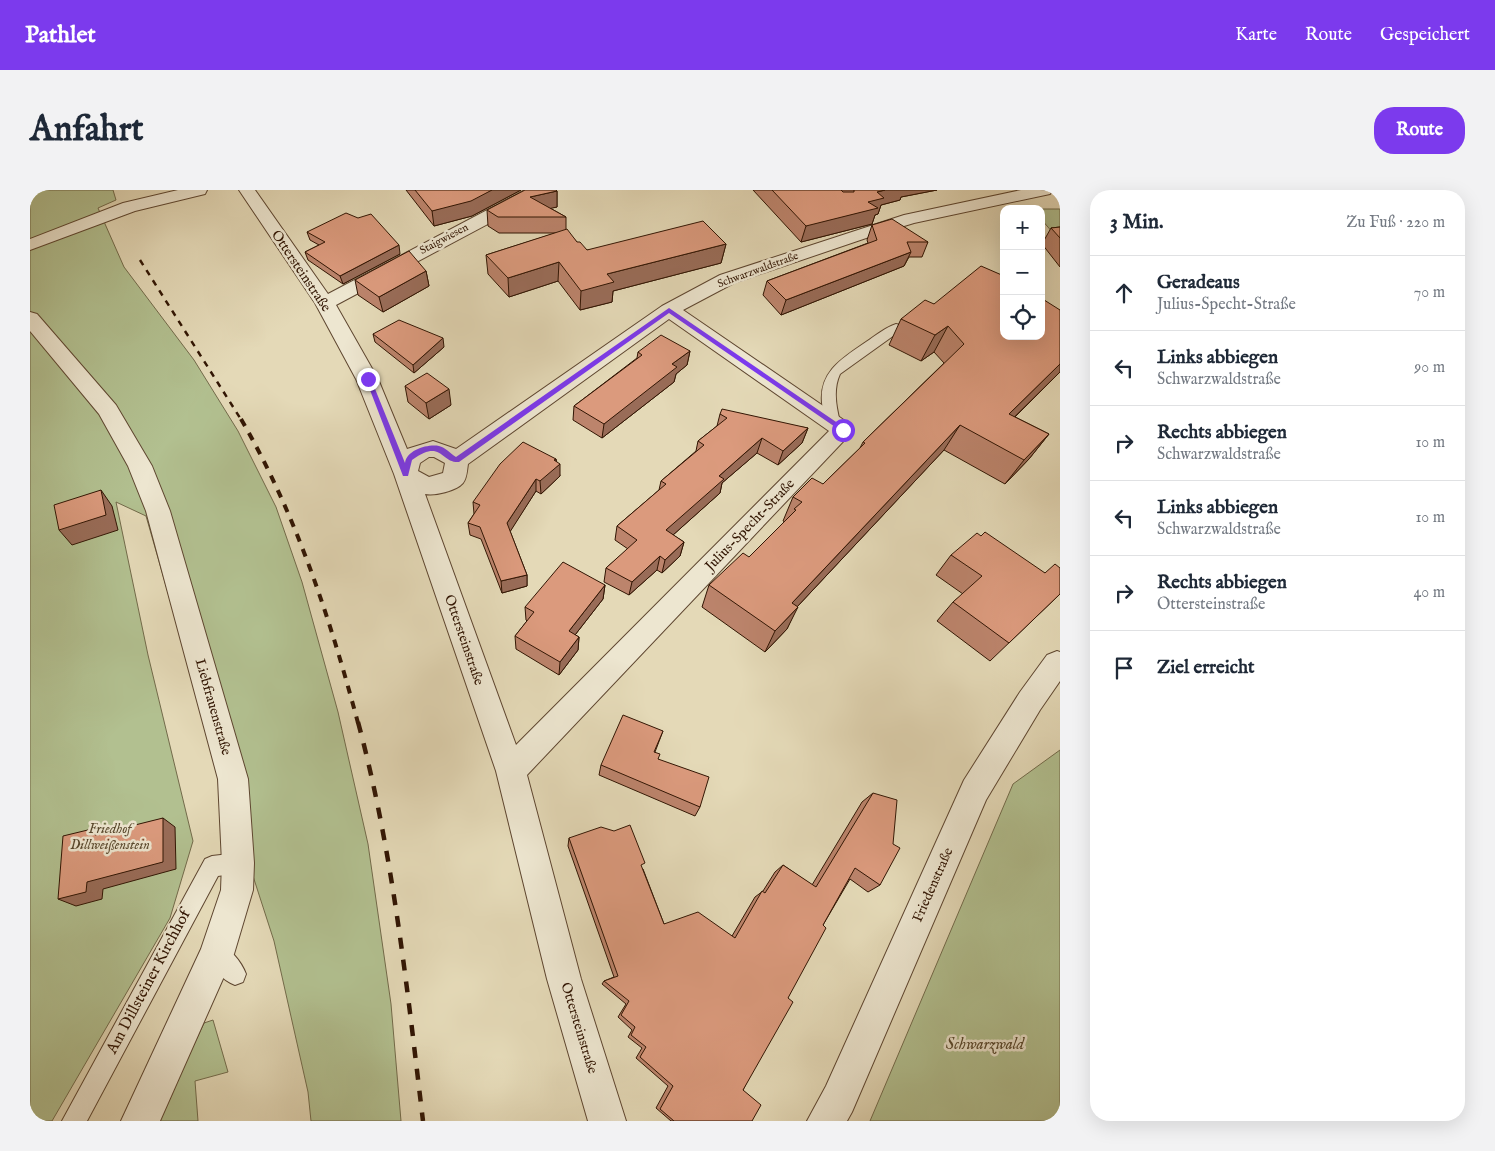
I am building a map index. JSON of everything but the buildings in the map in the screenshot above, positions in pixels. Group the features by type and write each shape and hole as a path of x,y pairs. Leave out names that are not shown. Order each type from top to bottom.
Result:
{"street":[{"path":"123,190 129,207"},
{"path":"30,246 129,207 200,190"},
{"name":"Ottersteinstraße","path":"247,190 324,303 368,379 406,474 511,772 564,979 607,1121"},
{"name":"Staigwiesen","path":"324,303 538,190"},
{"name":"Schwarzwaldstraße","path":"456,460 669,310 727,279 910,219 1044,190"},
{"path":"669,310 833,422"},
{"name":"Liebfrauenstraße","path":"30,318 108,410 140,466 158,511 233,778 238,863 237,890 226,964 140,1121"},
{"name":"Julius-Specht-Straße","path":"511,772 843,430 833,422"},
{"path":"439,449 456,460 454,478 436,486 422,486 406,474 409,459 420,451 439,449"},
{"name":"Friedenstraße","path":"826,1121 839,1099 975,790 1030,701 1059,662"}],"lane":[{"path":"833,422 829,388 835,371 896,328"},
{"name":"Am Dillsteiner Kirchhof","path":"74,1121 212,866 238,863"}],"green space":[{"name":"Friedhof Dillweißenstein","path":"30,190 113,190 116,200 98,208 124,267 194,360 238,431 276,507 302,582 338,712 368,844 391,1004 401,1121 311,1121 308,1092 274,941 219,771 146,516 116,502 148,655 193,841 170,918 52,1121 30,1121"},
{"path":"1045,209 1060,209 1060,241 1045,224"},
{"name":"Schwarzwald","path":"1060,750 1060,1121 870,1121 1013,784"},
{"path":"213,1020 228,1072 195,1081 198,1121 159,1121 204,1023"}],"railway":[{"path":"140,260 242,421"},
{"path":"241,419 279,492 310,567 336,645 358,723"},
{"path":"358,722 381,820 390,870 405,971 423,1121"}],"route":[{"path":"368,379 406,474 409,459 420,451 439,449 456,460 669,310 843,430"}]}
